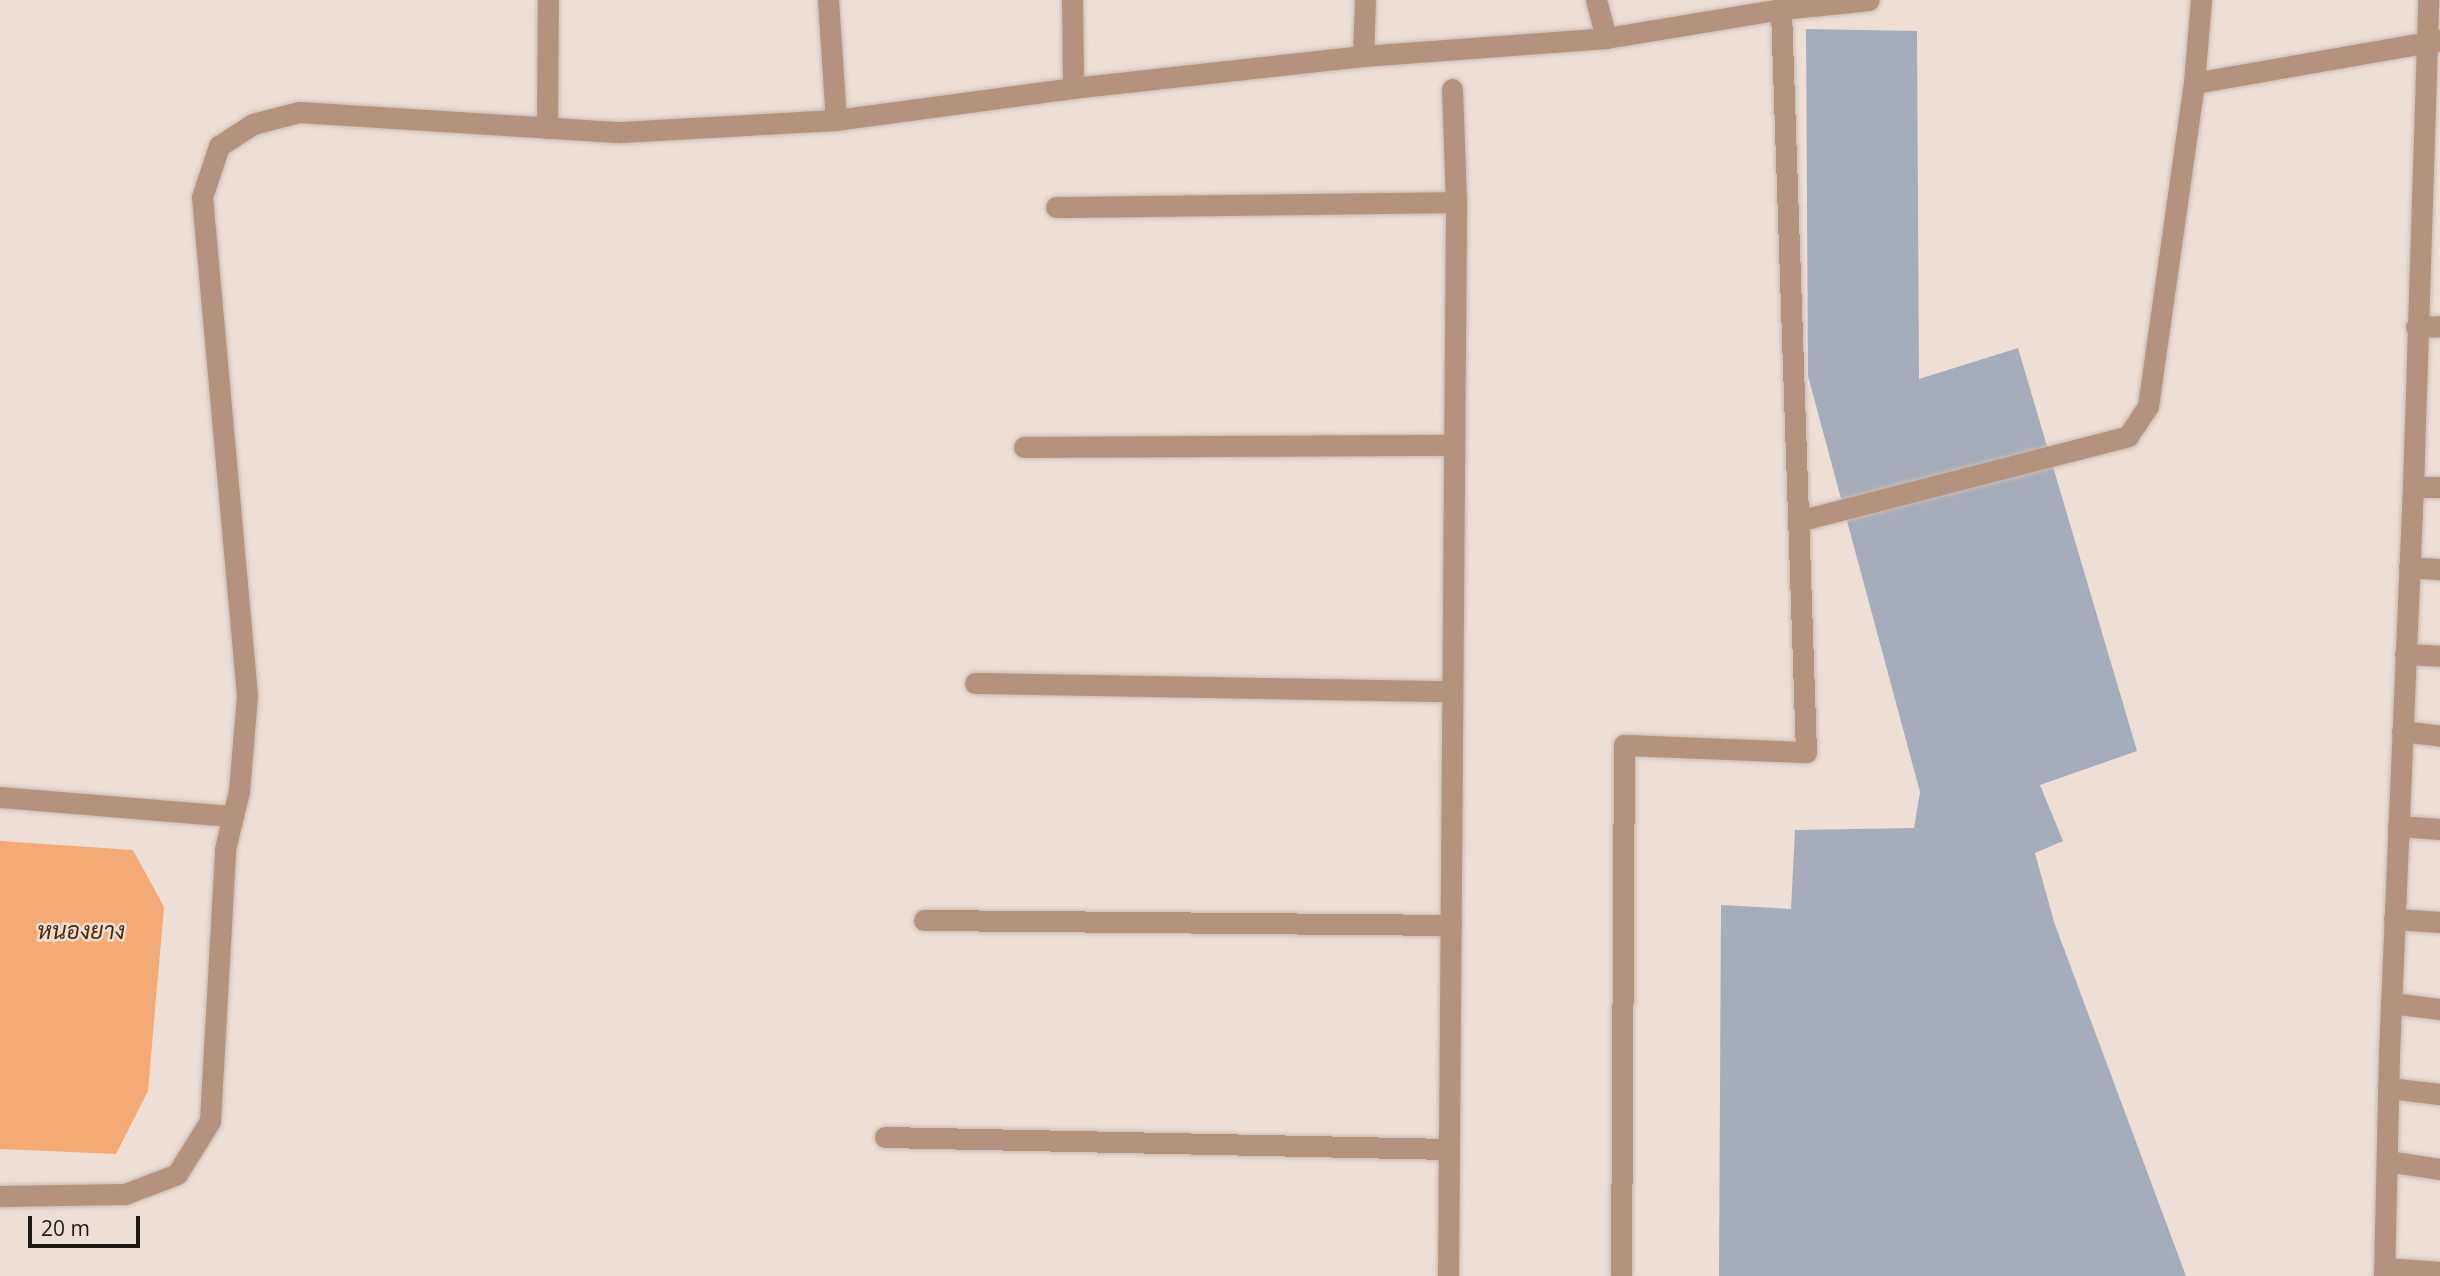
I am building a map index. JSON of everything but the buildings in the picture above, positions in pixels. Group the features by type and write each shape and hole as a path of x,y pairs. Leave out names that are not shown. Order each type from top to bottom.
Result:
{"street":[{"path":"547,128 548,0"},
{"path":"828,0 836,120"},
{"path":"1072,0 1073,88"},
{"path":"1363,56 1365,0"},
{"path":"1596,0 1606,38"},
{"path":"0,1196 125,1194 177,1174 210,1121 225,849 239,791 247,695 202,197 219,146 253,124 299,112 620,132 836,120 1073,88 1363,56 1606,38 1781,9 1869,0"},
{"path":"1798,521 2128,436 2148,406 2194,83 2202,0"},
{"path":"2428,0 2433,40 2430,226 2416,327 2413,487 2394,919 2384,1272 2440,1272"},
{"path":"1621,1276 1624,745 1806,752 1781,9"},
{"path":"2194,83 2433,40"},
{"path":"1448,1276 1457,202 1452,89"},
{"path":"1056,207 1457,202"},
{"path":"2416,327 2440,326"},
{"path":"1024,447 1454,445"},
{"path":"2413,487 2440,488"},
{"path":"2409,567 2440,569"},
{"path":"2405,654 2440,656"},
{"path":"975,683 1452,691"},
{"path":"2402,731 2440,736"},
{"path":"0,797 233,816"},
{"path":"2398,826 2440,830"},
{"path":"2394,919 2440,922"},
{"path":"924,920 1451,925"},
{"path":"2391,1003 2440,1009"},
{"path":"2388,1088 2440,1094"},
{"path":"885,1137 1448,1149"},
{"path":"2387,1161 2440,1169"}],"water":[{"name":"หนองยาง","path":"0,841 133,850 164,907 148,1091 116,1154 0,1149"}]}
